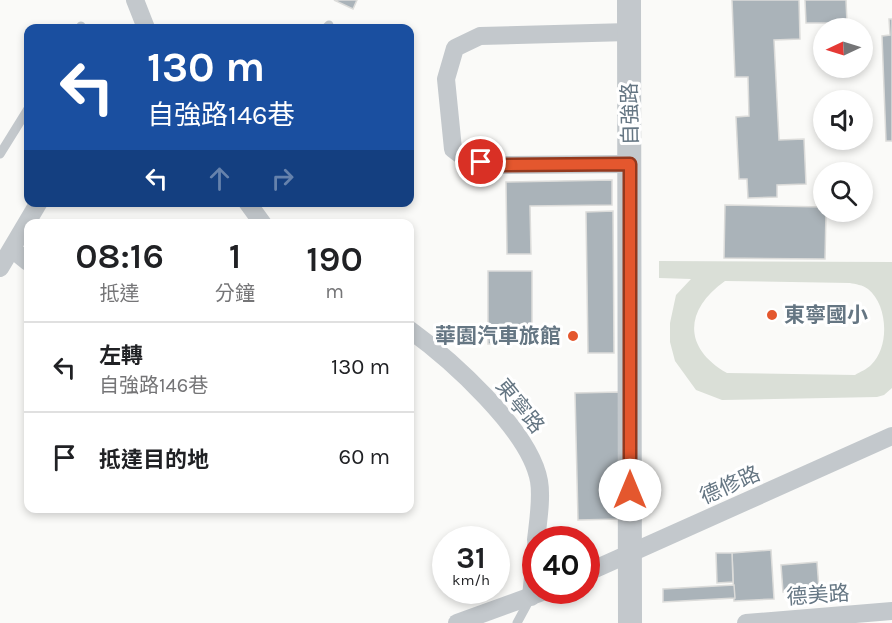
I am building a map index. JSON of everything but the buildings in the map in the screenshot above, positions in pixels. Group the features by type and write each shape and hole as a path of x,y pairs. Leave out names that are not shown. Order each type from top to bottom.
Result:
{"street":[{"path":"135,0 142,24"},
{"name":"自強路","path":"629,0 630,623"},
{"path":"629,32 480,36 455,48 446,79 453,148 465,158 497,165 630,164"},
{"path":"0,268 24,228"},
{"path":"12,249 24,259"},
{"name":"東寧路","path":"414,333 434,347 484,396 528,451 539,481 537,526"},
{"name":"德修路","path":"600,567 892,436"},
{"path":"457,623 522,600"},
{"name":"德美路","path":"746,623 892,611"}],"lane":[{"path":"0,154 24,115"},
{"path":"517,623 531,604"}],"shaded area":[{"path":"659,261 892,262 892,388 884,395 877,397 722,400 696,390 675,361 670,342 670,323 676,295 691,279 659,278","holes":["725,281 850,283 866,288 875,296 880,305 884,326 884,337 877,357 869,366 855,375 727,373 702,352 696,341 694,328 696,316 702,304"]}],"place":[{"name":"東寧國小","path":"772,315"},
{"name":"華園汽車旅館","path":"573,336"}],"route":[{"path":"481,162 497,165 566,162 630,164 630,490"}]}
